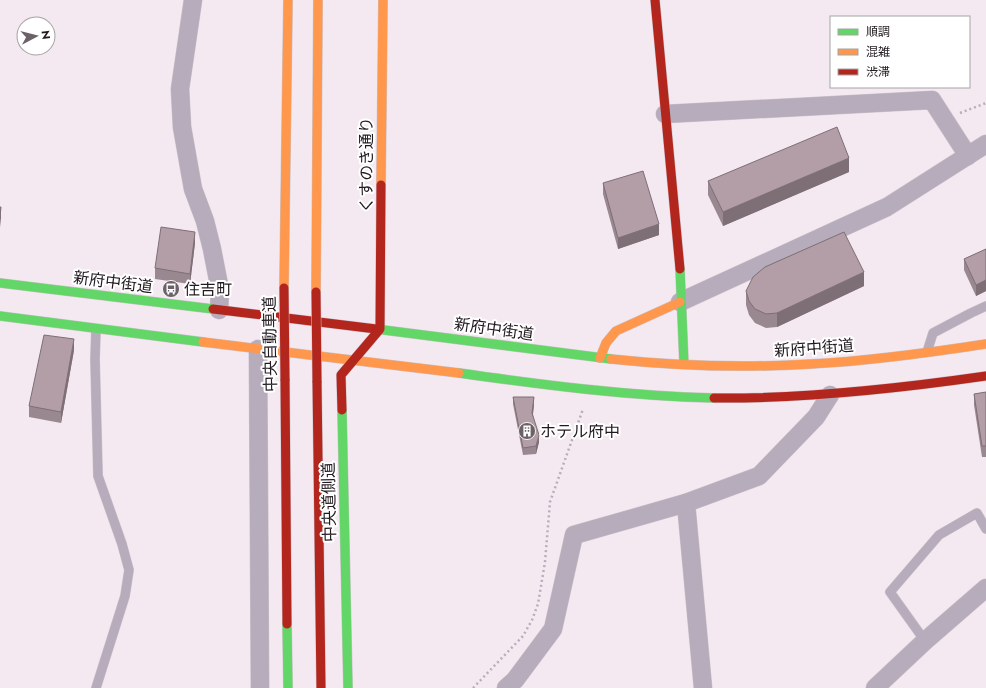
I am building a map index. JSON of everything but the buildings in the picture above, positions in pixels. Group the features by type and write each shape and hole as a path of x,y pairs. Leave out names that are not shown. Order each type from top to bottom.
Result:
{"main road":[{"name":"中央自動車道","path":"288,0 284,288 288,688"},
{"path":"318,0 316,292 321,688"},
{"name":"くすのき通り","path":"380,329 383,0"},
{"path":"655,0 680,263 680,302 684,364"},
{"name":"新府中街道","path":"0,283 470,340 600,358 684,364 753,366 793,365 860,360 986,344"},
{"path":"600,358 603,348 610,336 616,331 680,302"},
{"path":"0,316 590,391 693,398 775,398 830,395 894,389 986,376"},
{"name":"中央道側道","path":"348,688 341,375 352,360 380,329"}],"street":[{"path":"193,0 180,89 182,127 193,189 206,221 212,249 220,290 219,310"},
{"path":"665,114 932,100 968,156"},
{"path":"680,302 886,207 986,144"},
{"path":"258,349 260,688"},
{"path":"506,688 515,680 553,629 574,535 686,503 759,476 816,417 830,395"},
{"path":"686,503 703,688"},
{"path":"875,688 925,641 986,588"}],"lane":[{"path":"927,352 933,333 986,306"},
{"path":"96,329 95,358 98,476 122,544 128,570 125,596 96,688"},
{"path":"925,641 890,592 939,534 977,513 986,529"}],"path":[{"path":"944,118 986,103"},
{"path":"473,688 523,636 532,620 538,604 545,562 550,502 590,391"}],"traffic: fast":[{"path":"680,269 684,364"},
{"path":"0,283 213,309"},
{"path":"0,316 203,342"},
{"path":"376,329 611,359"},
{"path":"459,373 554,386 650,395 714,398"},
{"path":"342,410 348,688"},
{"path":"287,624 288,688"}],"traffic: slow":[{"path":"284,288 288,0"},
{"path":"316,292 318,0"},
{"path":"381,185 383,0"},
{"path":"600,358 606,343 616,331 680,302"},
{"path":"203,342 459,373"},
{"path":"611,359 711,366 761,366 833,363 877,359 986,344"}],"traffic: jam":[{"path":"655,0 680,269"},
{"path":"342,410 341,375 380,329 381,185"},
{"path":"284,288 285,379"},
{"path":"316,292 317,381"},
{"path":"213,309 376,329"},
{"path":"714,398 816,395 918,385 986,376"},
{"path":"285,379 287,624"},
{"path":"317,381 321,688"}],"place":[{"name":"住吉町","path":"171,289"},
{"name":"ホテル府中","path":"527,431"}]}
